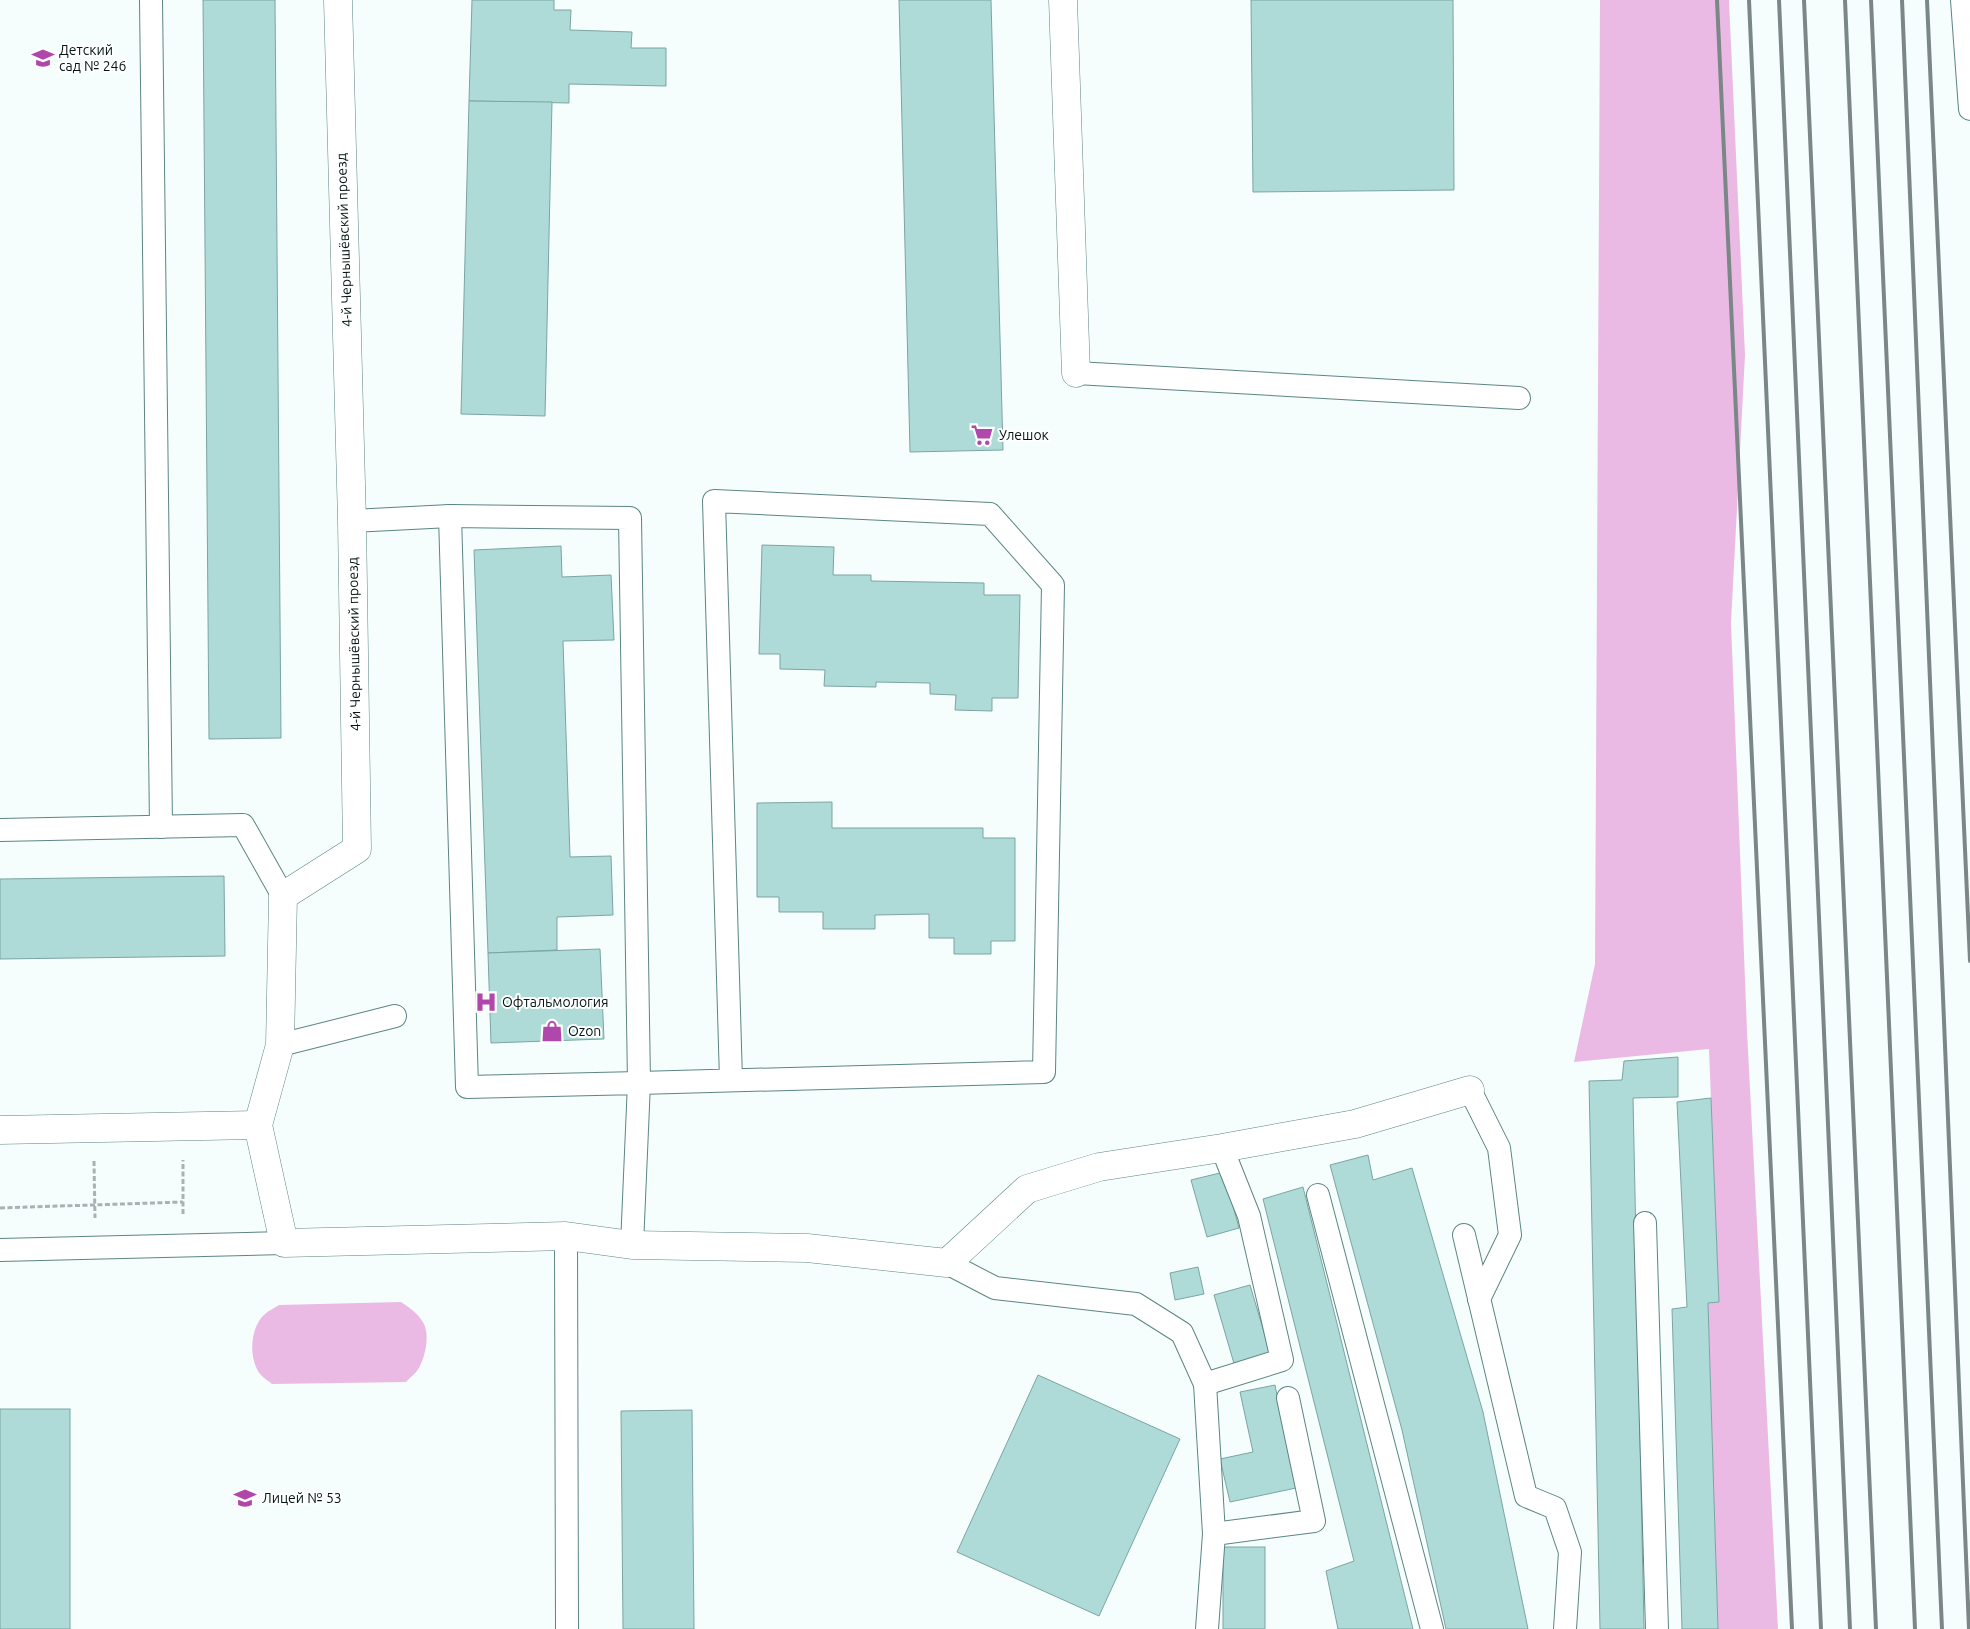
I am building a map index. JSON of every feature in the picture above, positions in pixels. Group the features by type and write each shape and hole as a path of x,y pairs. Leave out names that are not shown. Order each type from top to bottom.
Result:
{"street":[{"name":"4-й Чернышёвский проезд","path":"283,896 357,849 352,521 338,0"},
{"path":"1063,0 1076,372"},
{"path":"283,896 280,1044 258,1125 284,1243 566,1236 632,1245 807,1248 947,1263 1027,1189 1099,1166 1222,1148 1355,1124 1470,1090"},
{"path":"0,1130 258,1125"}],"lane":[{"path":"150,0 160,827"},
{"path":"1962,0 1970,109"},
{"path":"1076,372 1518,398"},
{"path":"450,516 467,1087 1044,1072 1053,585 990,514 714,501 731,1080"},
{"path":"352,521 450,516 630,518 639,1083 632,1245"},
{"path":"0,830 243,825 283,896"},
{"path":"280,1044 395,1016"},
{"path":"1470,1090 1499,1148 1510,1236 1479,1299"},
{"path":"1205,1384 1282,1360 1249,1216 1222,1148"},
{"path":"1318,1196 1432,1629"},
{"path":"1645,1223 1657,1629"},
{"path":"1464,1235 1526,1496 1555,1508 1570,1552 1565,1629"},
{"path":"566,1236 567,1629"},
{"path":"0,1250 284,1243"},
{"path":"947,1263 995,1288 1136,1304 1182,1333 1205,1384 1214,1534 1206,1629"},
{"path":"1214,1534 1314,1521 1288,1398"}],"path":[{"path":"94,1163 95,1205"},
{"path":"0,1208 183,1202"}],"shaded area":[{"path":"1600,0 1729,0 1745,355 1731,623 1747,1031 1778,1629 1718,1629 1708,1303 1719,1302 1709,1049 1574,1062 1595,964"},
{"path":"401,1302 420,1317 427,1335 426,1348 420,1366 406,1382 272,1384 261,1375 256,1367 252,1343 256,1327 268,1311 279,1305"}],"building":[{"path":"203,0 275,0 281,738 209,739"},
{"path":"472,0 554,0 554,10 571,10 570,30 632,32 631,48 666,48 666,86 569,84 569,103 469,101"},
{"path":"899,0 991,0 1003,450 910,452"},
{"path":"1251,0 1453,0 1454,190 1253,192"},
{"path":"469,101 552,102 545,416 461,414"},
{"path":"762,545 834,547 833,575 871,575 871,581 984,583 984,595 1020,595 1018,698 992,698 992,711 955,710 956,695 930,694 930,683 876,682 876,687 824,686 825,670 780,669 780,654 759,654"},
{"path":"561,546 562,577 611,575 614,640 563,641 570,857 611,856 613,915 557,917 557,950 488,953 474,550"},
{"path":"832,802 832,828 983,828 983,838 1015,838 1015,941 991,941 991,954 954,954 954,938 929,938 929,914 875,915 875,929 823,929 823,912 779,912 779,897 757,897 757,803"},
{"path":"224,876 225,956 0,959 0,879"},
{"path":"600,949 604,1039 491,1043 488,953"},
{"path":"1678,1057 1678,1097 1633,1098 1644,1629 1600,1629 1589,1081 1622,1080 1624,1061"},
{"path":"1711,1098 1719,1302 1708,1303 1718,1629 1682,1629 1672,1309 1687,1307 1677,1102"},
{"path":"1368,1155 1373,1180 1412,1168 1483,1412 1528,1629 1446,1629 1402,1430 1330,1165"},
{"path":"1224,1172 1239,1228 1207,1237 1191,1180"},
{"path":"1303,1187 1413,1629 1338,1629 1326,1571 1354,1561 1263,1199"},
{"path":"1198,1267 1204,1294 1175,1300 1170,1273"},
{"path":"1250,1285 1271,1356 1235,1367 1214,1295"},
{"path":"1038,1375 1180,1439 1099,1616 957,1552"},
{"path":"1275,1385 1296,1488 1230,1502 1220,1459 1253,1452 1240,1392"},
{"path":"0,1409 70,1409 70,1629 0,1629"},
{"path":"692,1410 694,1629 623,1629 621,1411"},
{"path":"1223,1547 1265,1547 1265,1629 1223,1629"}],"railway":[{"path":"1717,0 1792,1629"},
{"path":"1749,0 1821,1629"},
{"path":"1779,0 1850,1629"},
{"path":"1804,0 1876,1629"},
{"path":"1845,0 1915,1629"},
{"path":"1871,0 1942,1629"},
{"path":"1902,0 1969,1629"},
{"path":"1927,0 1970,961"}],"place":[{"name":"Детский сад № 246","path":"43,58"},
{"name":"Улешок","path":"982,435"},
{"name":"Офтальмология","path":"486,1002"},
{"name":"Ozon","path":"552,1031"},
{"name":"Лицей № 53","path":"245,1498"}]}
